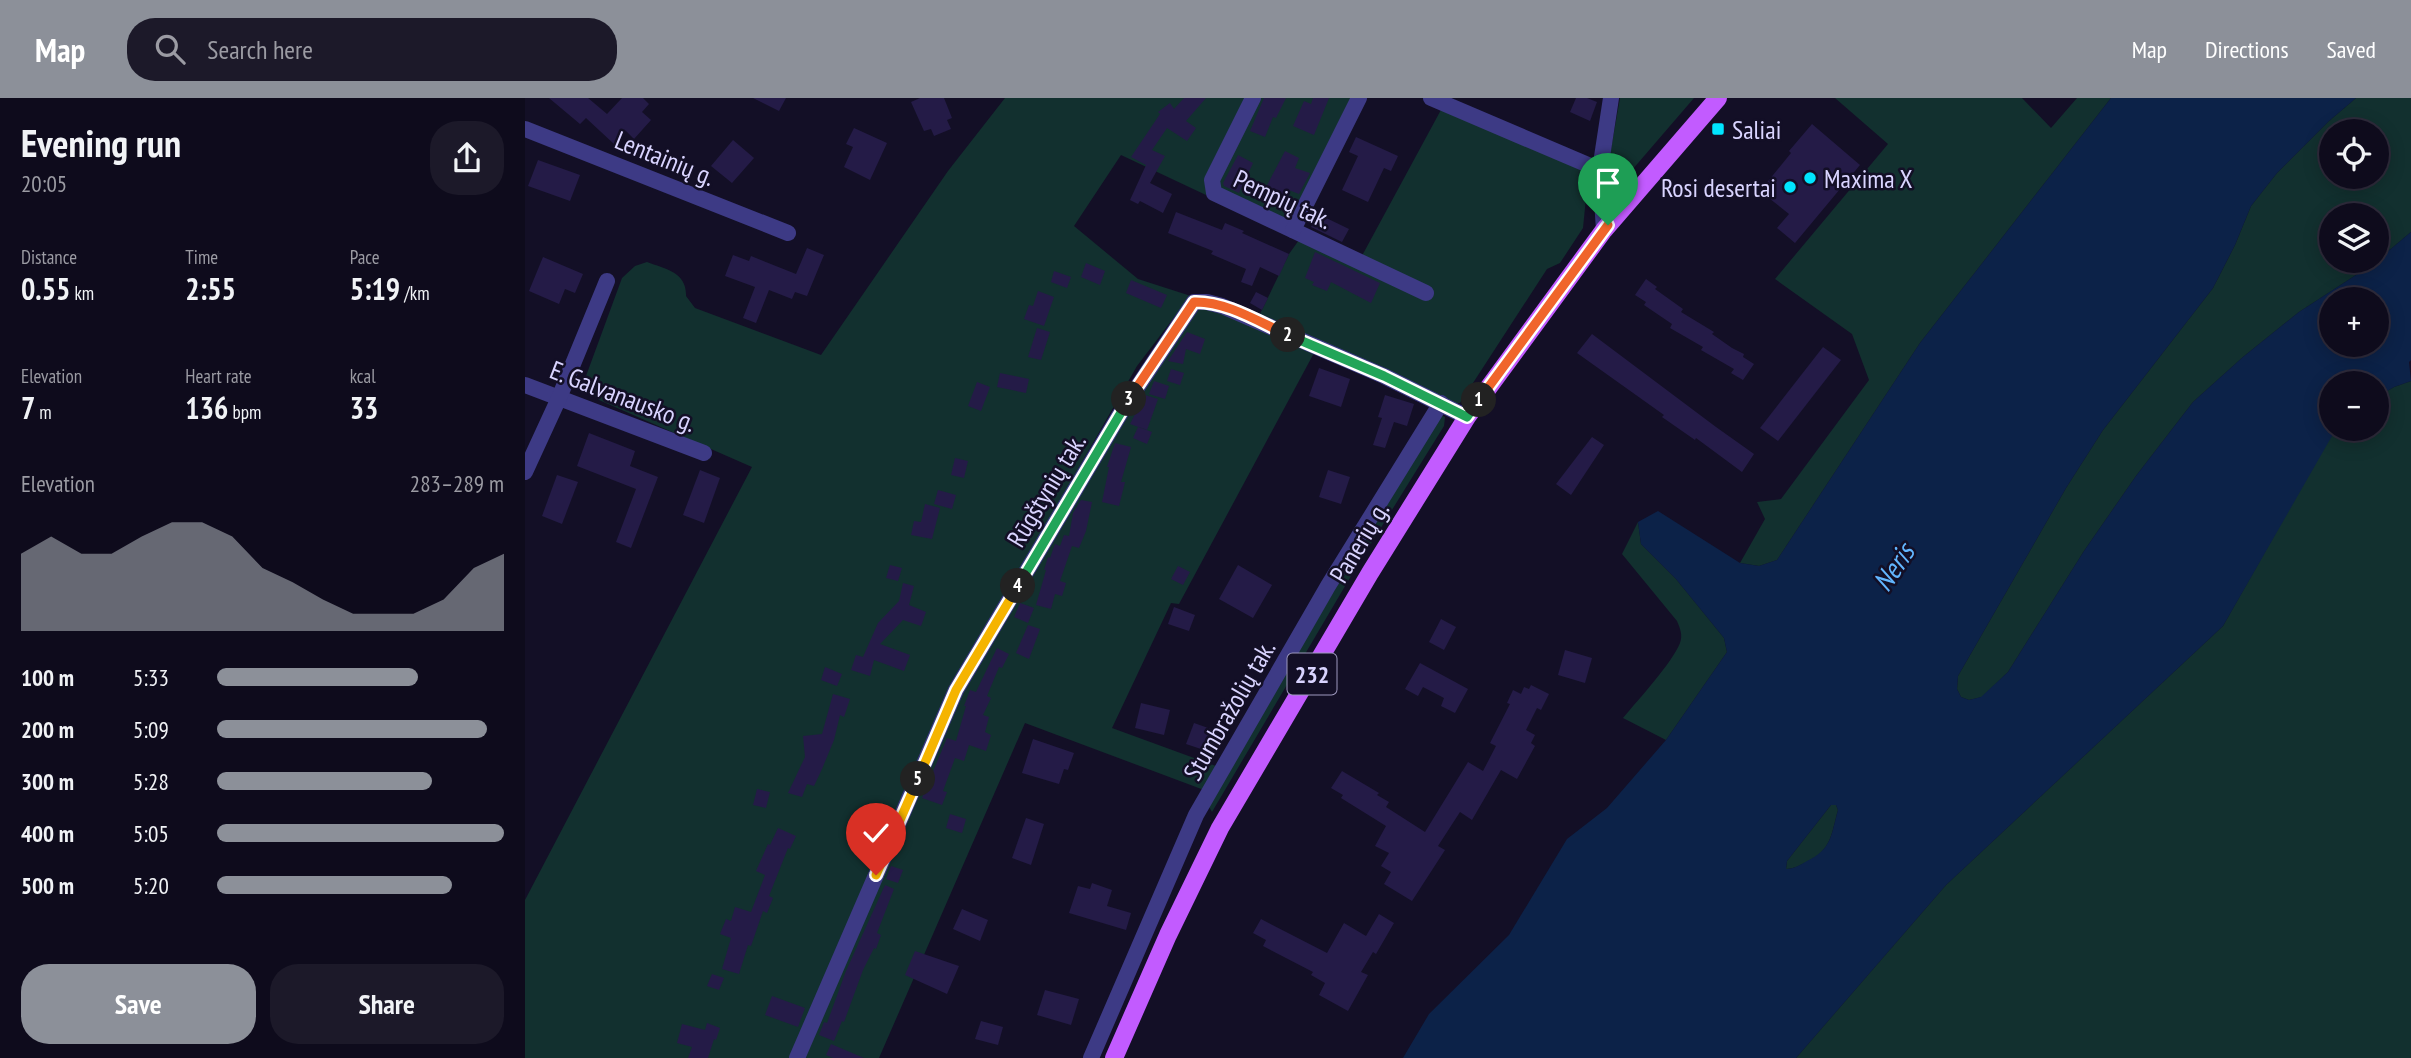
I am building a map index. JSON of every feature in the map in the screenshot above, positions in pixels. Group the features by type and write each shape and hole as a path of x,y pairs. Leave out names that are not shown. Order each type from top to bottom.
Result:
{"main road":[{"name":"Panerių g.","path":"1114,1058 1168,935 1220,828 1370,573 1467,417 1604,230 1718,98"}],"street":[{"name":"Pempių tak.","path":"1253,98 1212,180 1214,193 1426,293"},
{"path":"1293,230 1359,98"},
{"path":"1431,98 1600,170"},
{"path":"1604,230 1600,170 1611,98"},
{"name":"Lentainių g.","path":"525,129 788,233"},
{"path":"525,472 607,281"},
{"name":"Rūgštynių tak.","path":"797,1058 956,690 1126,404 1194,302 1222,306 1384,376 1467,417"},
{"name":"E. Galvanausko g.","path":"525,385 703,453"},
{"name":"Stumbražolių tak.","path":"1091,1058 1196,815 1328,586 1441,403"}],"green space":[{"path":"1005,98 1247,98 1206,183 1206,195 1121,155 1074,226 1138,279 1194,297 1188,299 1137,366 987,628 790,1058 525,1058 525,900 752,467 599,400 590,392 586,376 622,278 635,266 647,262 661,267 679,277 686,296 695,308 821,355 948,171"},
{"path":"1260,98 1355,98 1294,221 1287,222 1217,192 1216,182"},
{"path":"1620,98 1694,98 1626,177 1616,182 1608,179 1607,172"},
{"path":"1835,98 2022,98 2051,128 2077,98 2111,98 1920,343 1777,560 1759,566 1740,563 1765,519 1757,502 1781,499 1869,380 1852,334 1775,279 1888,144"},
{"path":"2356,98 2411,98 2411,232 2389,251 2389,203 2319,203 2319,273 2359,273 2338,287 2319,287 2319,299 2243,357 2193,402 2136,476 2084,551 2008,672 1982,697 1969,700 1961,697 1957,689 1958,676 2066,488 2103,430 2213,288 2251,206 2277,173 2319,131 2319,189 2389,189 2389,119 2331,119"},
{"path":"1442,108 1593,173 1587,188 1583,228 1560,263 1547,269 1460,403 1454,403 1259,316 1289,254 1299,240 1357,265"},
{"path":"1209,307 1314,353 1179,604 1171,603 1112,728 1216,766 1204,790 1025,723 879,1058 803,1058 968,678 1192,310"},
{"path":"2411,381 2411,1058 1796,1058 1946,885 2223,626 2328,441 2389,441 2389,390"},
{"path":"1441,415 1445,417 1444,426 1351,576 1212,812 1208,805"},
{"path":"1638,522 1641,544 1676,579 1724,638 1727,652 1666,740 1623,718 1670,661 1681,637 1677,621 1622,554"},
{"path":"1831,805 1836,805 1838,810 1826,846 1807,862 1786,869 1787,861"}],"water":[{"name":"Neris","path":"2111,98 2356,98 2331,119 2319,119 2319,131 2277,173 2251,206 2213,288 2103,430 2066,488 1958,676 1957,689 1961,697 1969,700 1981,697 2008,672 2084,551 2136,476 2193,402 2299,312 2319,299 2319,357 2389,357 2389,287 2338,287 2359,273 2389,273 2389,251 2411,232 2411,381 2389,390 2389,371 2319,371 2319,441 2329,441 2223,626 1946,885 1796,1058 1403,1058 1429,1014 1509,935 1567,839 1607,808 1666,740 1727,652 1724,638 1676,579 1641,544 1638,522 1658,511 1740,563 1759,566 1777,560 1920,343","holes":["1831,805 1836,805 1838,810 1826,846 1815,856 1786,869 1787,861"]}],"building":[{"path":"549,98 588,98 607,114 622,98 643,98 649,104 642,112 651,120 634,139 626,131 614,144 586,118 580,124"},
{"path":"753,98 786,98 779,111"},
{"path":"920,98 944,98 952,118 947,120 951,129 934,136 931,129 924,131 911,102"},
{"path":"1184,98 1206,98 1186,121 1196,128 1187,141 1167,128 1152,150 1165,156 1150,183 1172,194 1163,213 1140,201 1138,204 1130,200 1146,165 1131,157 1160,114 1158,112 1170,103 1174,109"},
{"path":"1264,98 1286,98 1276,118 1273,117 1265,137 1250,131"},
{"path":"1313,98 1329,98 1314,135 1293,126 1304,101 1311,104"},
{"path":"1576,98 1597,102 1590,121 1570,112"},
{"name":"Maxima X","path":"1812,124 1860,165 1795,243 1777,228 1789,214 1760,191"},
{"path":"854,128 887,143 870,180 844,167 853,147 846,144"},
{"path":"1356,137 1398,156 1391,171 1384,168 1368,202 1342,190 1358,156 1349,152"},
{"path":"733,140 754,158 732,183 711,166"},
{"path":"1285,151 1299,158 1295,168 1310,173 1299,194 1286,189 1283,196 1265,189"},
{"path":"1238,155 1253,163 1239,193 1223,183"},
{"path":"538,160 580,175 570,201 528,186"},
{"path":"1176,212 1222,230 1225,223 1289,254 1279,276 1260,267 1252,286 1241,282 1246,269 1211,254 1213,251 1168,233"},
{"path":"1318,214 1349,229 1342,242 1311,227"},
{"path":"807,248 824,255 807,296 795,292 792,299 769,290 756,323 743,318 755,287 725,276 733,255 749,261 751,256 796,274"},
{"path":"1315,252 1380,283 1371,303 1331,282 1327,291 1312,285 1314,282 1305,278"},
{"path":"543,257 583,274 575,293 565,289 559,304 529,291"},
{"path":"1086,263 1105,271 1100,285 1081,277"},
{"path":"1054,271 1071,277 1067,288 1051,282"},
{"path":"1646,279 1683,309 1681,312 1714,332 1712,334 1744,354 1743,357 1754,364 1743,380 1731,373 1734,369 1670,328 1672,324 1644,305 1646,302 1635,295"},
{"path":"1131,280 1167,295 1161,308 1126,293"},
{"path":"1038,291 1054,297 1044,326 1024,319 1029,305 1033,306"},
{"path":"1256,292 1268,298 1262,310 1250,303"},
{"path":"1037,328 1050,332 1041,360 1028,357"},
{"path":"1187,332 1205,339 1200,354 1186,349 1183,364 1168,361"},
{"path":"1592,334 1754,454 1742,472 1662,417 1664,415 1577,353"},
{"path":"1823,347 1841,360 1778,441 1760,428"},
{"path":"1319,368 1350,379 1341,407 1309,396"},
{"path":"1171,369 1184,373 1180,385 1167,381"},
{"path":"1000,373 1029,379 1026,393 997,387"},
{"path":"1154,381 1169,386 1165,399 1149,394"},
{"path":"977,382 990,387 981,411 968,406"},
{"path":"1145,395 1158,399 1147,430 1130,424"},
{"path":"1385,395 1414,404 1407,426 1394,422 1385,448 1373,445 1382,418 1378,417"},
{"path":"1138,427 1152,432 1147,444 1133,438"},
{"path":"589,433 635,451 630,466 658,477 631,548 616,542 636,489 577,466"},
{"path":"1592,437 1604,445 1571,495 1556,484"},
{"path":"1115,443 1131,447 1121,482 1125,482 1119,506 1102,502 1107,467"},
{"path":"955,458 968,461 964,478 951,475"},
{"path":"700,470 720,478 704,523 683,515"},
{"path":"1328,470 1350,477 1341,504 1319,497"},
{"path":"557,475 578,482 562,524 542,516"},
{"path":"938,490 956,495 952,509 934,504"},
{"path":"1081,500 1092,502 1086,531 1079,548 1072,546 1060,581 1066,583 1062,596 1055,594 1051,609 1036,605 1048,557 1050,558 1055,544 1060,546 1064,535 1069,536 1073,513"},
{"path":"925,504 940,508 932,539 911,535 914,521 921,522"},
{"path":"890,565 902,568 898,581 886,578"},
{"path":"1238,565 1272,585 1253,618 1219,599"},
{"path":"1178,566 1190,572 1183,585 1171,579"},
{"path":"903,583 914,586 909,605 926,612 921,626 903,620 880,644 910,655 904,671 874,660 870,676 851,670 856,655 863,657 878,623 899,601"},
{"path":"1020,603 1034,608 1028,623 1014,617"},
{"path":"1174,607 1195,615 1189,631 1168,624"},
{"path":"1441,619 1456,627 1444,650 1429,642"},
{"path":"1028,625 1040,629 1029,659 1016,653"},
{"path":"997,648 1009,654 1002,668 999,667 987,696 991,698 983,715 989,717 985,732 991,735 986,751 969,745 964,761 955,758 943,791 947,792 942,805 922,798 947,738 956,741 970,690 976,692"},
{"path":"1565,650 1592,658 1585,683 1558,675"},
{"path":"1420,663 1468,689 1455,713 1441,706 1444,698 1423,687 1418,696 1405,689"},
{"path":"825,667 842,674 837,686 821,680"},
{"path":"1531,685 1549,694 1541,710 1537,708 1526,730 1535,735 1531,743 1535,746 1517,779 1501,770 1472,820 1460,812 1438,846 1445,850 1412,901 1384,884 1391,872 1381,866 1389,853 1375,846 1386,826 1341,798 1343,795 1331,788 1342,771 1379,793 1377,795 1389,802 1386,807 1425,832 1468,762 1483,771 1496,746 1490,743 1510,704 1507,703 1513,690 1521,694 1524,687 1529,689"},
{"path":"833,694 850,699 844,717 840,715 834,740 822,769 814,786 807,784 802,797 788,793 805,757 803,736 822,734"},
{"path":"1141,703 1170,710 1164,735 1135,728"},
{"path":"1194,723 1214,730 1207,751 1186,744"},
{"path":"1033,739 1074,753 1059,784 1022,773"},
{"path":"757,789 770,792 766,808 753,805"},
{"path":"950,814 966,819 962,833 946,828"},
{"path":"1026,818 1044,824 1031,865 1012,858"},
{"path":"778,828 796,836 790,849 788,848 769,896 773,898 767,913 763,911 739,974 722,969 731,938 720,934 726,919 731,921 735,907 751,912 765,875 756,871"},
{"path":"891,866 903,870 898,883 886,879"},
{"path":"1092,883 1112,890 1107,906 1131,913 1126,930 1069,913 1078,886 1090,889"},
{"path":"885,885 894,889 877,933 881,935 863,970 834,1041 819,1035 824,1022 827,1023 846,971"},
{"path":"962,909 988,920 980,941 953,929"},
{"path":"1379,914 1394,923 1376,954 1373,952 1361,972 1368,975 1348,1011 1319,995 1325,983 1311,975 1313,972 1263,946 1266,940 1253,933 1261,919 1327,953 1344,923 1366,936"},
{"path":"915,951 959,966 947,994 905,975"},
{"path":"712,974 724,978 719,990 707,986"},
{"path":"1045,990 1079,999 1071,1025 1037,1015"},
{"path":"772,996 805,1008 798,1027 765,1015"},
{"path":"981,1021 1003,1027 998,1045 975,1039"},
{"path":"707,1023 720,1028 708,1058 688,1058 692,1047 677,1043 682,1024 705,1030"},
{"path":"831,1044 864,1058 833,1058 826,1055"}],"place":[{"name":"Saliai","path":"1718,129"},
{"name":"Maxima X","path":"1810,178"},
{"name":"Rosi desertai","path":"1790,187"}],"route":[{"path":"876,875 956,690 1126,404 1194,302 1222,306 1384,376 1467,417 1608,225"}]}
